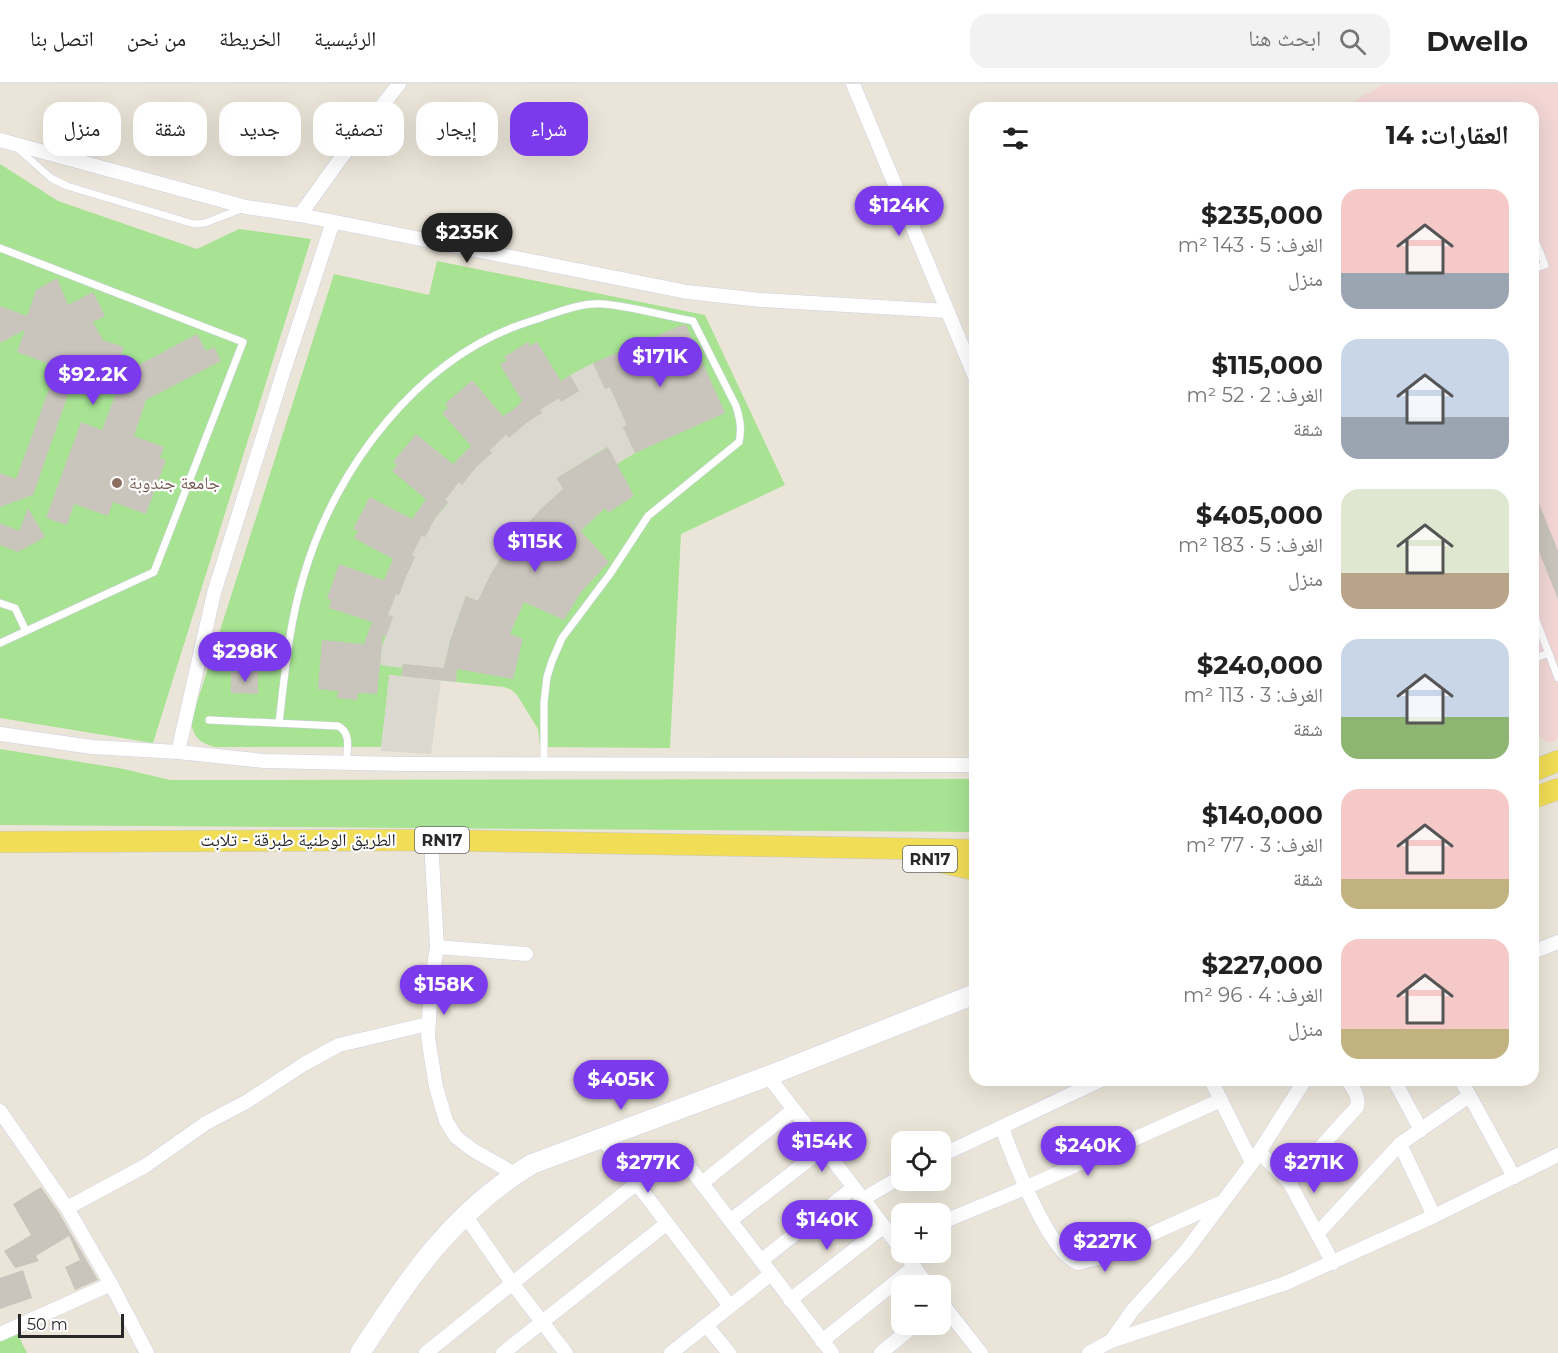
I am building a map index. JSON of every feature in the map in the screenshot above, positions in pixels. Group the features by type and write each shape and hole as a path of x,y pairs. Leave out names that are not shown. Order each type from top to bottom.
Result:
{"main road":[{"path":"1539,769 1558,761"},
{"path":"1539,796 1558,789"},
{"name":"الطريق الوطنية طبرقة - تلابت","path":"0,842 432,840 969,850"},
{"name":"الطريق الوطنية طبرقة - تلابت","path":"884,849 969,869"}],"street":[{"path":"300,215 399,84"},
{"path":"853,84 969,363"},
{"path":"6,142 246,207 300,215 687,292 761,300 947,311"},
{"path":"178,752 214,592 333,222"},
{"path":"0,734 92,747 178,752 264,761 969,765"},
{"path":"432,840 437,947 428,1024 429,1051 436,1087 446,1121 456,1137 473,1150 515,1174"},
{"path":"1539,950 1558,942"},
{"path":"437,947 526,954"},
{"path":"366,1350 428,1254 465,1215 515,1174 532,1164 768,1076 969,996"},
{"path":"67,1208 145,1166 206,1123 246,1102 304,1064 339,1045 428,1024"},
{"path":"768,1076 891,1236"},
{"path":"951,1150 1089,1086"},
{"path":"1214,1086 1255,1157 1289,1182 1333,1263"},
{"path":"1111,1341 1132,1311 1186,1251 1255,1157 1301,1086"},
{"path":"1289,1182 1357,1107 1357,1097 1351,1086"},
{"path":"1397,1086 1421,1130"},
{"path":"1464,1086 1514,1177"},
{"path":"1317,1234 1400,1144 1469,1096"},
{"path":"951,1218 1025,1188 1221,1100"},
{"path":"702,1183 793,1110"},
{"path":"0,1111 67,1208 111,1284 147,1353"},
{"path":"1002,1128 1025,1188 1056,1243 1073,1262 1082,1263 1098,1258 1223,1201"},
{"path":"602,1138 730,1306"},
{"path":"1400,1144 1434,1216"},
{"path":"731,1220 823,1149"},
{"path":"426,1353 676,1153 680,1155 731,1220 832,1353"},
{"path":"1089,1353 1111,1341 1286,1283 1434,1216 1558,1155"},
{"path":"863,1199 891,1182"},
{"path":"762,1260 853,1188"},
{"path":"465,1215 512,1283 566,1353"},
{"path":"502,1353 666,1224"},
{"path":"790,1300 883,1227"},
{"path":"911,1263 920,1275"},
{"path":"822,1341 914,1267"},
{"path":"671,1353 771,1274"},
{"path":"0,1334 111,1284"},
{"path":"951,1318 974,1351"},
{"path":"706,1326 729,1353"},
{"path":"881,1353 903,1335"}],"lane":[{"path":"6,142 51,178 67,186 194,224 205,223 246,207"},
{"path":"0,248 243,342 154,572 0,644"},
{"path":"1539,250 1545,265 1539,267"},
{"path":"279,723 291,626 304,574 317,539 335,500 368,444 422,387 451,362 507,329 576,307 602,304 693,321 736,406 740,421 739,442 648,516 610,574 562,638 552,661 544,702 544,764"},
{"path":"0,603 15,608 26,631"},
{"path":"1539,628 1558,678"},
{"path":"1539,657 1548,653"},
{"path":"209,720 338,726 344,729 348,739 346,763"}],"shaded area":[{"path":"1384,84 1558,84 1558,739 1549,743 1539,736 1539,102 1353,102"},
{"path":"593,363 605,389 610,387 627,425 623,427 635,453 617,464 607,447 557,478 563,489 511,542 492,572 478,601 466,596 451,638 444,667 448,674 430,667 403,664 402,668 380,665 382,646 393,617 382,613 384,608 390,610 394,600 389,592 399,595 415,557 406,552 416,532 425,537 435,518 448,503 440,495 454,478 462,484 492,453 485,445 494,446 536,404 555,392 561,401 579,391 570,375"},
{"path":"389,675 441,680 431,754 381,751"}],"green space":[{"name":"جامعة جندوبة","path":"0,164 58,201 197,249 239,229 311,239 153,743 0,718"},
{"path":"437,261 705,315 785,485 681,534 670,748 540,747 538,729 512,690 504,687 390,675 381,747 215,747 205,744 193,731 191,721 334,274 429,295"},
{"path":"0,749 124,769 170,780 969,779 969,832 0,825"},
{"path":"17,1333 27,1353 0,1353 0,1340"}],"building":[{"path":"57,278 68,305 93,292 105,316 93,322 103,340 124,347 112,379 197,334 206,351 214,347 221,361 146,400 134,436 164,447 160,458 166,460 146,514 113,502 108,516 74,504 67,525 46,518 81,422 102,430 118,387 76,372 33,495 0,507 0,473 16,479 57,367 17,352 25,330 0,343 0,306 27,316 36,290"},
{"path":"686,325 725,413 635,453 623,427 627,425 610,387 605,389 593,363"},
{"path":"528,342 530,346 537,342 561,381 570,375 579,391 561,402 559,398 540,410 542,413 509,438 506,435 490,450 492,453 476,467 462,485 459,482 445,500 448,502 435,518 425,537 422,535 412,555 415,557 388,615 393,617 386,636 383,635 377,694 358,693 357,700 337,698 338,691 318,689 322,640 364,644 372,622 329,608 331,600 327,599 339,564 384,580 393,559 354,538 358,531 353,529 370,497 412,519 426,499 392,471 397,465 393,462 416,434 453,464 471,446 442,413 448,408 445,404 472,380 503,416 514,409 522,401 500,365 507,360 504,357"},
{"path":"608,447 634,496 608,513 605,508 581,531 609,562 581,592 564,620 524,602 510,634 523,639 513,679 457,669 456,682 401,676 403,664 444,668 451,638 466,596 478,601 492,572 511,542 563,489 557,478"},
{"path":"1539,503 1558,551 1558,599 1539,552"},
{"path":"28,508 45,537 18,552 0,545 0,523 19,531"},
{"path":"231,672 258,672 258,694 231,693"},
{"path":"41,1187 98,1280 75,1290 65,1267 80,1260 69,1236 36,1256 39,1261 15,1268 4,1251 31,1235 13,1204"},
{"path":"23,1270 32,1298 0,1309 0,1278"}],"place":[{"name":"جامعة جندوبة","path":"117,483"}]}
